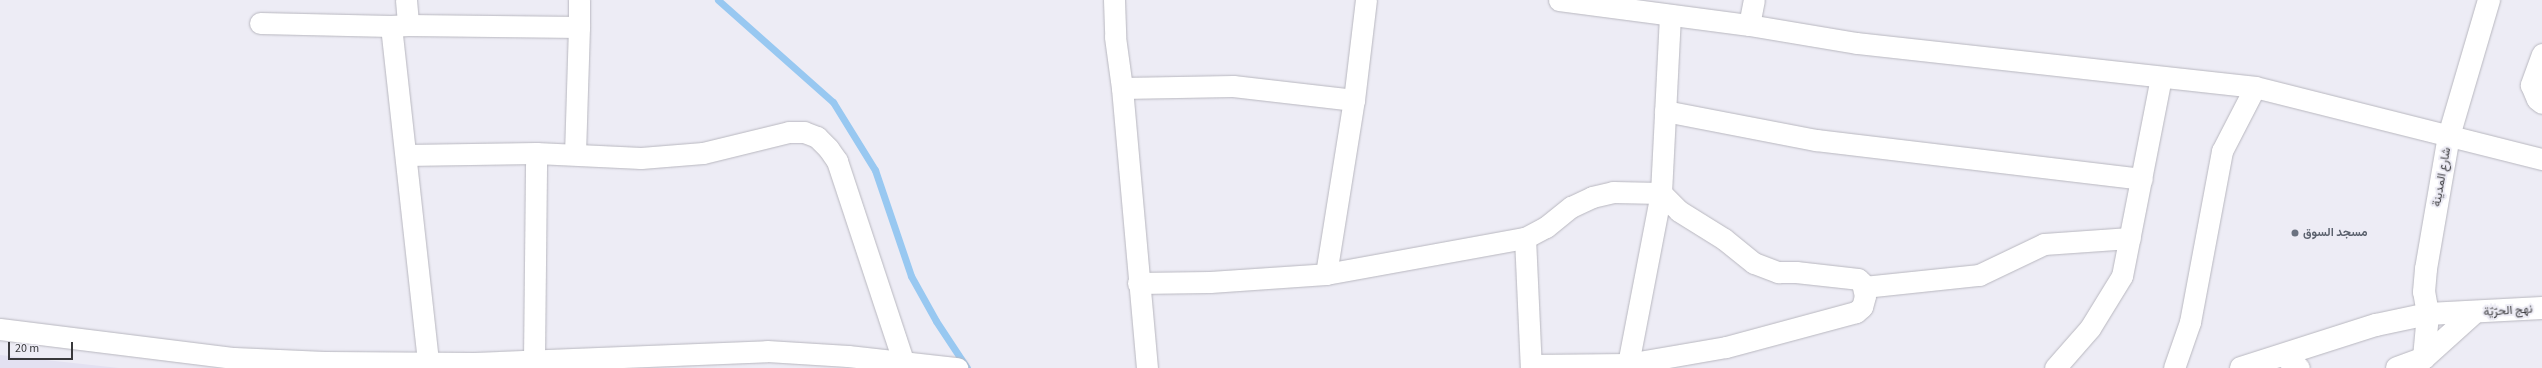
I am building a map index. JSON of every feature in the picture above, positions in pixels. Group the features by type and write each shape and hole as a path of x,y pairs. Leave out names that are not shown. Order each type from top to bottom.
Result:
{"street":[{"path":"406,0 399,26 406,155 428,362"},
{"path":"576,154 579,0"},
{"path":"1114,0 1115,37 1122,88 1138,283 1147,368"},
{"path":"1326,274 1354,100 1366,0"},
{"path":"1559,0 1749,25 1857,43 2168,79 2249,86 2542,159"},
{"path":"1749,25 1754,0"},
{"name":"شارع المدينة","path":"2424,363 2428,314 2424,292 2426,269 2449,136 2489,0"},
{"path":"1628,364 1662,193 1670,14"},
{"path":"260,23 399,26 579,27"},
{"path":"2542,54 2531,85 2537,99 2542,103"},
{"path":"2055,368 2090,328 2113,294 2122,276 2142,179 2168,79"},
{"path":"1122,88 1233,86 1354,100"},
{"path":"2174,368 2190,322 2222,151 2249,86"},
{"path":"1665,111 1816,140 2142,179"},
{"path":"406,155 536,153 642,158 702,153 789,132 804,132 816,137 828,148 837,161 903,361"},
{"path":"534,359 536,153"},
{"path":"1138,283 1265,280 1326,274 1525,238 1546,226 1571,207 1592,197 1613,192 1662,193 1679,211 1724,239 1754,263 1765,269 1778,272 1796,272 1858,279 1864,287 1865,296 1862,307 1856,312 1726,347 1628,364 1531,366 1525,238"},
{"path":"1864,287 1979,275 2044,244 2130,238"},
{"name":"نهج الحرّيّة","path":"2241,368 2376,325 2428,314 2473,314 2542,308"},
{"path":"2398,368 2424,363 2473,314"},
{"path":"0,329 232,363 326,365 534,359 593,362 689,360 767,351 903,361 941,366"},
{"path":"2282,355 2299,368"}],"shaded area":[{"path":"0,355 119,368 0,368"}],"waterway":[{"path":"718,0 833,102 875,170 911,276 936,321 967,368"}],"place":[{"name":"مسجد السوق","path":"2295,233"}]}
